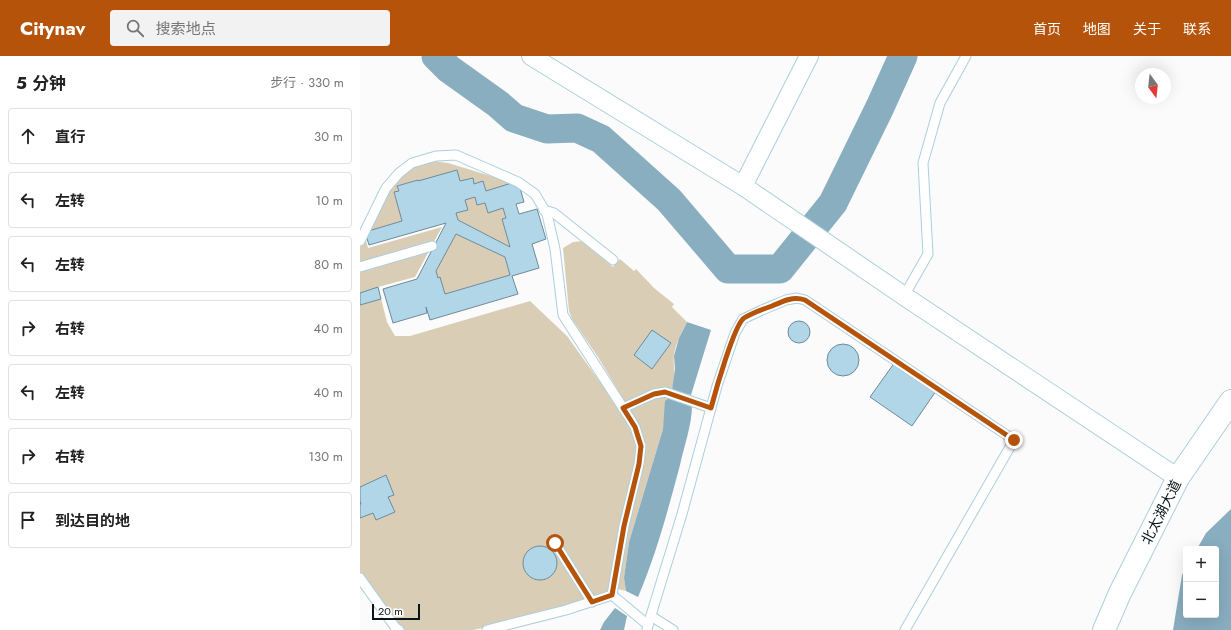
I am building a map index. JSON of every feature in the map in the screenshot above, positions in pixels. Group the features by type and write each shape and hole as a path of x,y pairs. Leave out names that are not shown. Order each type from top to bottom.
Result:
{"main road":[{"name":"北太湖大道","path":"1104,630 1120,593 1178,478 1231,401"}],"street":[{"path":"531,56 743,186 904,296 1178,478"},
{"path":"743,186 809,56"}],"lane":[{"path":"904,296 928,254 923,163 940,103 966,56"},
{"path":"360,240 386,188 399,173 412,163 436,156 456,155 518,182 536,194 547,214 555,249 563,315 635,427 641,446 639,464 624,526 612,595"},
{"path":"544,210 554,213 613,260"},
{"path":"360,267 432,246"},
{"path":"612,595 648,628 682,514 717,386 735,333 743,319 786,300 797,298 805,300 1014,440 905,630"},
{"path":"623,408 654,394 665,392 711,408"},
{"path":"555,543 592,602"},
{"path":"360,578 395,627 399,630"},
{"path":"487,630 536,618 612,595"},
{"path":"651,616 673,630"}],"shaded area":[{"path":"434,161 448,163 514,183 486,191 483,181 474,184 472,178 460,181 417,180 397,186 399,191 394,193 402,221 365,232 387,189 414,167"},
{"path":"475,197 477,205 485,203 488,212 503,208 506,218 502,219 510,247 458,220 456,213 468,210 465,200"},
{"path":"442,227 415,277 378,287 387,322 395,336 410,336 530,301 567,336 620,410 638,445 637,463 609,593 512,622 473,630 401,630 360,575 360,241 364,233 368,248"},
{"path":"456,234 505,257 510,275 445,294 440,277 438,278 436,271"},
{"path":"582,241 613,267 620,259 634,271 636,269 654,288 674,304 672,307 687,322 679,338 675,351 674,380 663,429 629,542 624,578 626,591 618,589 616,581 641,467 634,419 598,357 572,319 569,311 563,248 573,242"}],"water":[{"path":"687,322 711,330 691,395 672,390 675,369 674,356 679,338"},
{"path":"669,398 692,405 691,420 671,499 638,597 626,591 624,578 629,542 663,429 665,401"},
{"path":"1231,509 1231,630 1173,630 1183,573 1183,618 1219,618 1219,546 1199,546 1206,533"},
{"path":"615,608 627,616 624,630 600,630 604,622"}],"building":[{"path":"457,170 460,181 473,178 474,184 483,181 486,191 518,181 524,202 516,204 519,214 537,209 546,239 532,244 539,268 512,276 518,294 430,320 426,307 427,313 393,323 383,289 417,279 446,223 369,245 365,232 402,221 394,192 399,191 397,186","holes":["475,197 477,205 485,203 488,213 503,208 506,218 502,219 510,247 458,220 456,213 468,210 465,200","456,234 505,257 510,275 445,294 440,277 438,278 436,271"]},
{"path":"378,287 381,299 360,305 360,293"},
{"path":"799,321 807,324 810,332 807,340 799,343 791,340 788,332 791,324"},
{"path":"652,330 671,343 652,369 634,355"},
{"path":"840,344 846,344 856,351 859,360 858,366 852,373 846,376 840,376 830,369 827,363 827,357 834,347"},
{"path":"895,362 936,391 912,426 870,397"},
{"path":"386,475 394,495 388,497 395,512 376,520 373,513 360,518 360,487"},
{"path":"537,546 543,546 547,547 554,553 557,563 556,570 550,577 543,580 537,580 533,579 526,573 523,566 523,560 524,556 530,549"}],"waterway":[{"path":"436,56 449,69 498,104 514,118 547,129 577,128 601,139 669,200 728,269 780,269 833,203 903,56"}],"route":[{"path":"555,543 592,602 612,595 624,526 639,464 641,446 635,427 623,408 654,394 665,392 711,408 735,333 743,319 786,300 797,298 805,300 1014,440"}]}
